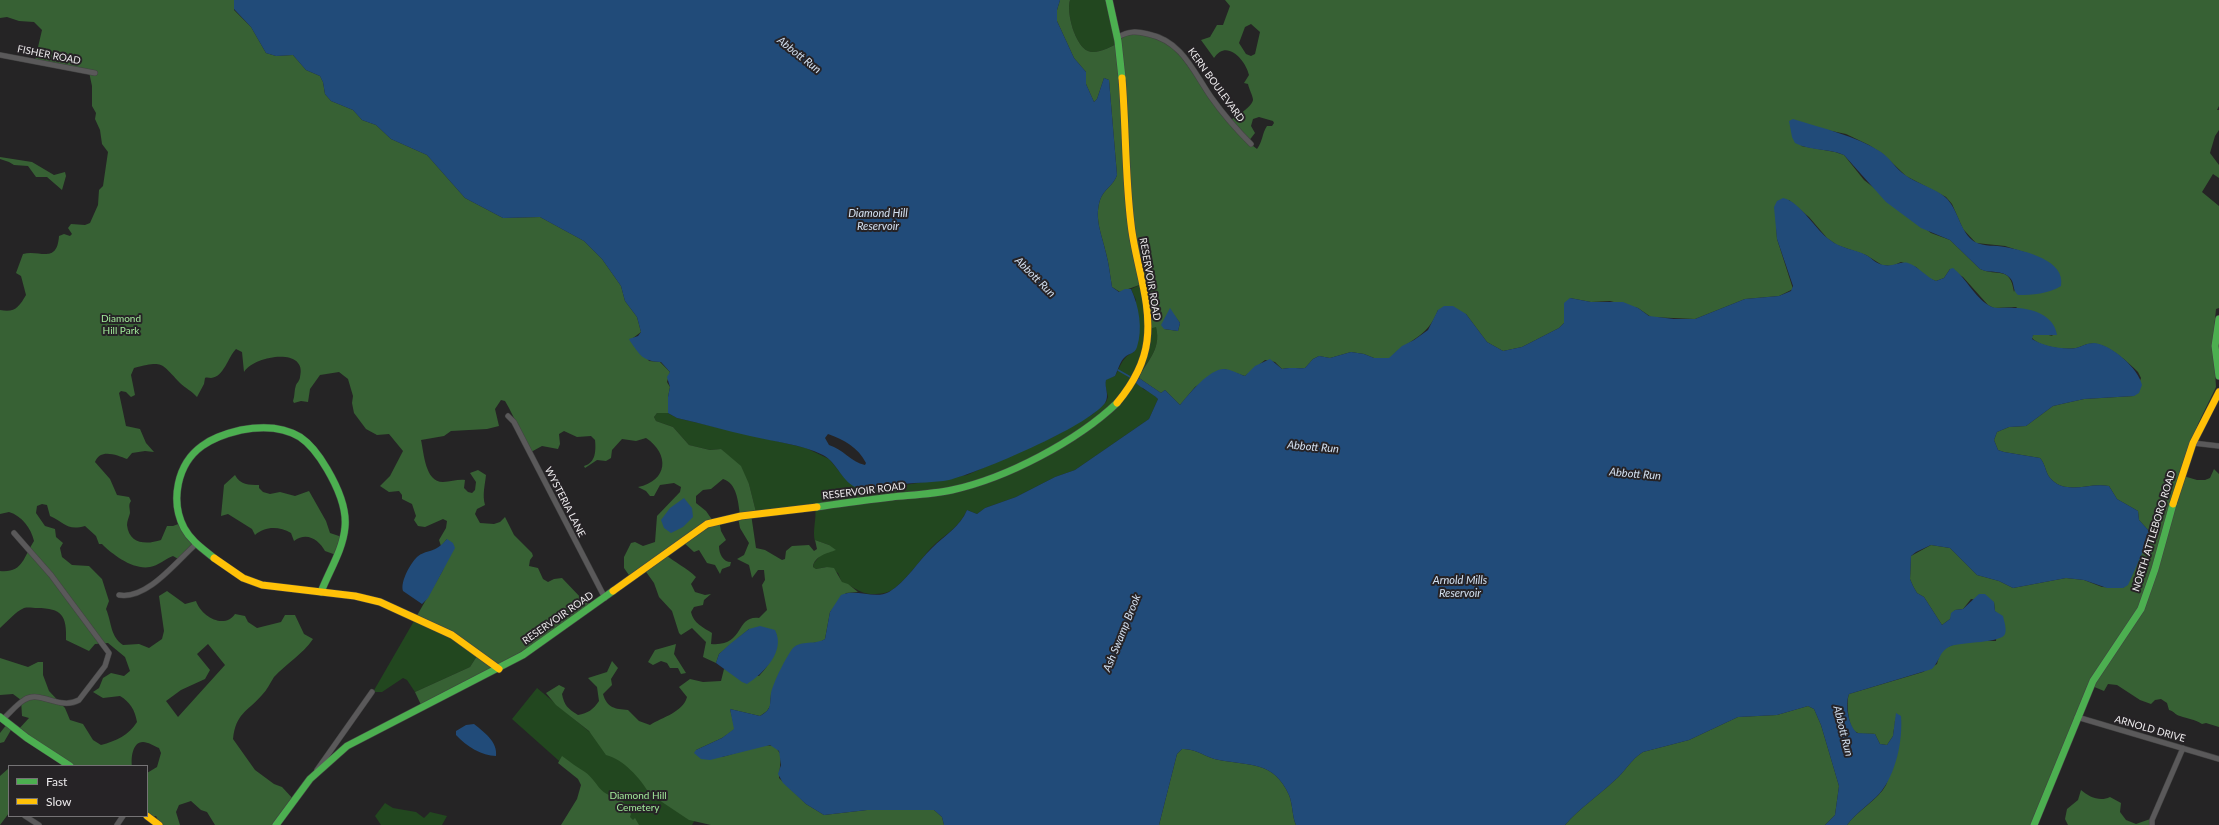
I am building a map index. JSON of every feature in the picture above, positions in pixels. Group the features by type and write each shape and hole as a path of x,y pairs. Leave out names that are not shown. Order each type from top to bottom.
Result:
{"street":[{"name":"RESERVOIR ROAD","path":"276,825 310,779 333,758 363,736 499,668 529,651 707,524 722,519 761,513 953,490 989,478 1055,448 1091,427 1114,408 1133,384 1137,375 1147,343 1148,316 1131,227 1122,70 1118,36 1109,0"},
{"name":"KERN BOULEVARD","path":"1118,36 1125,33 1138,32 1156,36 1175,45 1201,78 1230,124 1251,144"},
{"name":"FISHER ROAD","path":"0,55 95,73"},
{"path":"2219,319 2215,346 2219,376"},
{"name":"NORTH ATTLEBORO ROAD","path":"2034,825 2092,681 2104,661 2141,609 2155,569 2180,479 2193,443 2219,392"},
{"name":"WYSTERIA LANE","path":"508,416 514,422 605,598"},
{"path":"321,592 342,540 344,508 341,496 317,452 304,439 288,431 270,427 257,427 227,434 209,441 188,460 180,476 176,504 183,527 196,544 237,576 250,582 264,586 364,597 388,605 452,635 499,668"},
{"path":"2193,443 2219,446"},
{"path":"14,534 51,574 108,653 108,661 85,694 72,704 62,705 47,699 32,697 25,699 2,718 27,738 68,765"},
{"path":"119,595 130,596 143,591 196,544"},
{"path":"310,779 372,692"},
{"name":"ARNOLD DRIVE","path":"2077,717 2219,758"},
{"path":"2152,825 2152,820 2182,748"},
{"path":"27,817 39,825"},
{"path":"148,817 159,825"}],"green space":[{"name":"Diamond Hill Park","path":"0,0 234,0 234,10 251,27 266,53 276,56 293,55 306,70 320,76 323,82 325,94 331,101 353,110 362,120 376,125 391,139 427,155 465,198 503,218 540,217 584,241 602,259 621,286 625,301 637,317 641,332 633,338 649,361 660,362 670,372 667,382 670,387 668,397 668,413 657,413 654,417 656,421 673,427 689,445 710,450 721,449 741,466 749,484 756,512 751,514 756,548 765,550 782,560 785,559 786,551 792,546 809,545 814,551 817,549 815,540 829,545 836,550 825,554 816,560 813,567 816,569 827,567 834,568 842,582 848,584 858,592 846,593 830,612 825,639 820,642 799,645 771,694 770,706 767,711 760,716 730,709 735,729 722,738 696,750 722,757 764,745 775,746 781,755 779,778 806,804 824,815 867,810 934,810 942,817 944,825 711,825 689,820 662,802 652,793 649,793 636,775 625,765 606,755 589,731 556,705 546,693 559,685 565,688 562,694 565,704 569,709 578,715 587,712 595,707 599,701 597,687 588,678 607,672 612,661 618,668 611,679 612,685 603,694 605,699 612,707 628,710 639,721 650,725 672,714 681,707 687,697 679,687 690,679 703,682 721,681 724,669 759,676 767,667 772,657 777,635 749,629 719,654 716,663 703,657 706,642 692,628 681,635 679,633 672,611 659,597 654,583 644,569 631,578 624,568 624,557 631,543 635,542 643,546 655,542 657,516 680,492 681,487 674,483 660,485 654,496 650,496 646,491 638,487 648,484 660,473 662,459 654,444 646,438 636,441 622,439 612,450 611,458 606,461 597,460 585,468 584,466 593,459 595,452 595,440 591,436 577,437 564,431 559,434 560,444 558,449 542,446 531,452 505,401 501,400 495,409 499,426 487,429 451,431 444,436 421,440 426,466 432,477 437,481 443,482 465,480 464,488 468,492 472,493 475,490 476,482 470,473 478,470 486,475 484,494 485,505 477,509 475,514 480,523 494,524 500,522 505,517 514,535 532,553 533,556 530,560 529,566 538,568 543,579 548,582 554,579 562,578 582,599 594,606 548,637 422,707 415,692 470,667 477,656 452,635 415,619 443,570 447,539 441,546 439,540 446,528 447,521 443,519 425,527 418,526 414,520 416,516 412,504 402,499 402,495 399,491 389,492 380,486 390,476 403,451 389,434 377,435 366,429 354,413 352,403 353,396 348,379 339,372 320,375 310,389 308,402 301,401 294,403 295,387 300,379 300,367 296,361 289,358 269,358 250,366 244,372 242,352 236,349 219,374 215,377 205,378 204,384 197,397 160,365 151,364 134,368 131,375 135,395 131,397 126,392 121,391 119,393 126,426 140,429 146,443 154,452 145,451 132,453 127,459 114,454 105,454 97,458 95,462 110,479 117,495 129,497 131,501 129,505 130,513 127,525 128,531 131,536 139,542 155,542 161,540 167,526 173,526 181,523 196,545 180,560 173,556 150,567 130,564 112,553 102,544 99,544 96,536 85,526 74,528 66,526 50,516 47,505 42,504 37,506 36,513 45,526 55,529 56,537 63,543 60,548 62,557 72,565 89,566 102,579 109,601 106,609 113,633 123,645 139,644 149,648 162,639 164,631 159,596 167,591 185,604 196,601 203,612 219,621 230,619 235,614 245,616 248,622 257,628 281,622 285,615 295,615 304,634 313,639 304,650 274,677 264,693 243,714 234,730 233,739 255,770 274,784 282,787 295,801 278,825 215,825 207,812 201,810 191,801 179,805 176,812 180,825 160,825 156,816 150,818 148,817 148,772 157,767 161,753 159,748 143,742 139,743 133,751 132,765 68,765 17,731 29,718 22,716 21,700 13,694 0,695 0,658 28,667 38,662 43,662 43,675 49,691 65,708 70,720 83,724 93,740 101,745 122,737 134,727 137,722 132,707 124,698 120,696 103,698 93,692 99,688 103,678 111,673 124,676 130,671 125,657 108,643 95,644 89,651 66,640 64,619 57,612 45,608 24,608 0,628 0,571 13,570 18,567 22,563 34,541 28,527 18,516 9,512 0,514 0,310 13,310 19,306 26,295 21,276 16,273 23,254 51,253 58,245 59,236 64,234 70,236 72,234 68,228 71,224 85,225 90,223 98,205 99,190 103,186 108,152 102,144 100,130 95,119 96,113 92,106 92,86 89,72 35,60 42,30 34,22 19,21 7,17 0,18","holes":["723,479 728,481 736,494 740,514 738,517 740,528 749,543 744,555 737,559 749,565 752,578 758,570 764,570 765,580 762,585 767,610 759,618 751,618 746,621 735,636 729,641 722,644 711,644 712,633 696,622 691,612 694,607 703,605 704,600 711,594 705,595 695,592 691,584 696,577 665,554 682,541 694,552 699,550 707,563 715,565 720,574 722,569 730,566 731,562 726,561 720,552 719,546 726,540 721,531 719,520 713,521 706,511 696,503 696,496 703,490 711,489","208,644 225,665 178,717 166,701 181,690 205,679 210,670 197,654"]},
{"path":"1060,0 1070,0 1069,12 1076,36 1083,48 1091,52 1103,50 1118,43 1118,38 1129,33 1145,35 1171,43 1229,121 1247,109 1252,103 1253,100 1248,84 1244,83 1249,75 1247,69 1240,58 1230,51 1225,50 1219,52 1214,58 1201,40 1210,37 1217,25 1223,25 1230,6 1225,0 2219,0 2219,106 2217,110 2219,110 2219,130 2215,136 2210,153 2219,165 2219,178 2213,174 2202,192 2219,206 2219,308 2216,309 2213,340 2216,387 2198,424 2180,475 2197,480 2205,480 2210,478 2214,469 2219,474 2219,727 2206,723 2202,724 2178,715 2169,710 2167,703 2161,699 2155,700 2151,704 2140,700 2117,685 2108,684 2104,691 2092,686 2034,825 1847,825 1878,795 1886,785 1891,762 1896,713 1893,736 1887,745 1880,744 1875,734 1860,733 1853,730 1848,714 1849,694 1923,672 1937,664 1941,652 1952,645 1967,642 1996,641 1998,615 1995,611 1994,602 1971,599 1963,609 1955,610 1950,619 1942,625 1924,597 1917,593 1913,586 1910,579 1911,556 1931,545 1950,548 1977,575 1999,581 2013,588 2066,578 2084,580 2102,587 2123,588 2149,531 2139,520 2138,511 2117,499 2109,486 2094,485 2065,487 2058,484 2050,478 2040,458 1998,450 1994,440 1997,432 2009,427 2026,426 2053,406 2084,399 2134,396 2141,378 2138,372 2113,351 2097,344 2088,344 2076,348 2065,349 2040,343 2031,337 2036,334 2053,336 2016,307 1994,308 1988,305 1963,277 1950,269 1944,278 1936,281 1928,278 1916,267 1901,262 1892,266 1882,265 1866,255 1837,245 1827,238 1809,217 1789,200 1776,224 1777,239 1793,289 1779,296 1745,299 1695,319 1651,317 1638,308 1610,301 1591,302 1570,298 1564,323 1559,328 1522,347 1503,351 1487,342 1466,314 1438,310 1434,320 1423,333 1396,352 1389,359 1374,358 1364,354 1351,352 1330,358 1319,356 1313,359 1305,368 1282,369 1275,362 1265,360 1245,376 1224,369 1195,387 1180,405 1165,390 1161,393 1139,378 1152,356 1157,343 1156,327 1149,329 1142,284 1120,292 1112,287 1108,261 1098,220 1098,207 1101,196 1114,182 1117,175 1109,80 1104,78 1097,99 1094,102 1086,84 1086,72 1074,58 1057,21 1057,10","holes":["1251,24 1260,32 1255,54 1251,56 1246,54 1239,43 1245,27","1259,117 1273,121 1274,123 1272,126 1267,126 1257,149 1248,142 1255,133 1251,126 1253,119","1827,130 1846,134 1869,145 1883,154 1906,176 1946,197 1952,204 1963,229 1976,243 2005,246 2027,253 2014,292 2010,278 2002,273 1980,269 1950,240 1931,233 1864,180 1844,155 1801,146","1174,315 1180,323 1178,331 1164,329"]},
{"path":"1070,0 1109,0 1118,43 1095,52 1088,51 1083,48 1079,43 1073,28 1069,12"},
{"path":"0,157 32,162 54,175 65,172 66,176 62,190 47,177 36,177 28,166 14,165 0,159"},
{"path":"1142,284 1149,328 1156,326 1157,335 1155,349 1139,378 1143,389 1152,393 1158,399 1149,419 1075,470 1055,477 1016,497 985,508 977,514 967,510 956,527 931,548 899,585 887,592 870,594 861,592 842,583 838,573 827,567 816,569 813,567 814,563 829,545 815,540 815,542 814,533 815,507 756,512 749,484 721,449 710,450 689,445 673,427 656,421 654,417 657,413 668,413 677,418 806,448 829,459 843,476 880,489 967,475 1053,437 1093,414 1106,402 1108,397 1105,384 1106,379 1115,376 1124,359 1134,352 1136,300 1131,289"},
{"path":"235,475 242,483 259,485 259,488 263,492 270,494 280,492 295,496 309,491 326,521 330,533 342,537 336,555 325,551 316,540 312,538 303,537 294,541 291,533 277,528 263,530 255,535 252,529 228,514 221,516 224,485"},
{"path":"414,621 442,630 477,656 470,667 415,692 407,680 403,678 382,692 373,692"},
{"path":"676,644 674,654 686,673 681,674 678,668 670,668 667,663 661,661 653,665 648,662 655,650"},
{"name":"Diamond Hill Cemetery","path":"537,688 695,820 692,825 631,825 512,719"},
{"path":"1808,706 1814,709 1821,725 1839,786 1835,815 1825,825 1565,825 1643,752 1689,740 1738,717 1777,715"},
{"path":"7,724 11,730 4,742 0,743 0,733"},
{"path":"1182,749 1192,750 1214,759 1260,767 1276,776 1283,784 1289,795 1296,825 1159,825 1177,754"},
{"path":"562,756 585,772 603,791 613,796 620,797 631,814 630,817 633,820 635,818 639,825 561,825 577,799 581,785 578,779 558,763"},
{"path":"8,769 8,814 0,825 0,776"},
{"path":"2081,790 2095,798 2102,799 2110,797 2121,803 2120,812 2126,820 2136,824 2153,818 2155,825 2068,825 2065,819 2067,809 2078,800"},
{"path":"385,803 393,808 416,812 424,818 430,812 447,816 442,825 381,825 375,816"}],"water":[{"name":"Diamond Hill Reservoir","path":"234,0 1060,0 1057,10 1057,21 1074,58 1086,72 1086,84 1094,102 1097,99 1104,78 1109,80 1117,175 1114,182 1101,196 1098,207 1098,220 1108,261 1112,287 1119,292 1125,289 1131,289 1136,303 1140,325 1137,347 1135,351 1123,359 1115,376 1106,380 1107,397 1105,403 1094,413 1056,436 1032,448 984,468 949,480 903,484 869,490 858,488 853,486 844,478 828,458 815,451 677,418 668,413 668,397 670,387 667,377 670,372 661,362 645,359 630,341 629,339 638,336 641,332 637,317 625,301 621,286 602,259 584,241 540,217 503,218 465,198 427,155 391,139 376,125 362,120 353,110 331,101 325,94 323,82 320,76 306,70 293,55 276,56 266,53 251,27 234,9","holes":["828,434 855,448 863,457 866,463 865,465 855,461 839,449 829,445 825,438"]},
{"path":"1793,119 1860,141 1881,152 1905,175 1945,197 1950,202 1962,227 1975,242 1982,245 2001,246 2023,251 2042,258 2051,263 2057,270 2061,277 2061,286 2040,294 2018,295 2015,291 2012,280 2007,275 1980,269 1950,240 1921,228 1886,202 1844,155 1832,151 1801,146 1795,143 1792,137 1789,121"},
{"name":"Arnold Mills Reservoir","path":"1783,198 1796,205 1825,236 1834,243 1862,253 1879,264 1893,265 1908,263 1936,281 1944,278 1950,269 1953,268 1986,304 1997,308 2028,309 2041,314 2052,322 2057,335 2033,335 2032,339 2059,348 2076,348 2094,343 2101,344 2123,358 2130,365 2136,372 2142,385 2139,393 2134,396 2084,399 2053,406 2026,426 2009,427 1997,432 1994,440 1998,450 2040,458 2050,478 2058,484 2065,487 2094,485 2109,486 2117,499 2138,511 2139,520 2149,531 2149,538 2128,585 2123,588 2107,588 2084,580 2066,578 2013,588 1999,581 1977,575 1950,548 1931,545 1911,556 1910,579 1913,586 1917,593 1924,597 1942,625 1950,619 1951,613 1955,610 1963,609 1979,594 1985,594 1994,602 1995,611 2003,616 2006,632 2002,637 1997,639 1956,645 1947,648 1932,669 1849,694 1847,709 1849,720 1857,733 1875,734 1880,744 1887,745 1893,736 1896,713 1901,716 1901,735 1894,767 1886,785 1880,793 1847,825 1825,825 1835,815 1839,786 1821,725 1814,709 1808,706 1777,715 1738,717 1689,740 1643,752 1565,825 1296,825 1289,795 1283,784 1276,776 1260,767 1214,759 1192,750 1182,749 1177,754 1159,825 944,825 942,817 934,810 867,810 824,815 806,804 783,783 778,774 781,765 779,751 770,745 710,760 701,759 694,753 696,750 722,738 734,729 730,709 760,716 767,711 770,706 771,693 780,669 790,652 793,648 800,644 817,642 825,639 830,612 841,595 853,593 878,595 889,592 901,583 927,553 956,526 967,510 977,514 985,508 1016,497 1055,477 1075,470 1149,419 1158,399 1135,382 1139,378 1161,393 1165,390 1180,405 1206,377 1218,370 1226,369 1245,376 1255,366 1270,359 1282,369 1305,368 1313,359 1319,356 1330,358 1351,352 1364,354 1374,358 1389,358 1402,346 1428,330 1438,310 1444,306 1453,306 1466,314 1487,342 1503,351 1522,347 1559,328 1564,323 1564,303 1570,298 1591,302 1623,302 1638,308 1649,316 1674,319 1695,319 1745,299 1779,296 1791,291 1793,286 1777,239 1774,207 1777,201"},
{"path":"1170,308 1180,323 1178,331 1164,329 1161,325"},
{"path":"684,498 692,508 693,517 683,527 671,533 664,528 661,520 670,508"},
{"path":"447,539 453,543 455,548 428,598 422,604 403,591 402,587 404,578 411,564 417,557 439,547"},
{"path":"760,626 775,630 778,638 778,646 772,661 760,674 747,684 716,663 719,654 730,644 749,629"},
{"path":"474,724 493,742 496,756 491,756 474,750 456,735 456,731 466,725"}],"waterway":[{"name":"Abbott Run","path":"1118,370 1132,378"}],"traffic: fast":[{"path":"1109,0 1118,41 1122,78"},
{"path":"2219,319 2215,346 2219,376"},
{"path":"817,507 952,490 995,477 1062,444 1101,417 1117,403"},
{"path":"214,558 190,537 184,528 180,517 177,506 178,484 187,463 193,454 202,446 211,440 226,434 257,428 272,428 293,433 300,437 315,452 334,482 343,504 345,519 344,536 339,552 321,592"},
{"path":"2034,825 2093,681 2141,609 2155,569 2173,504"},
{"path":"276,825 310,779 347,746 523,655 613,591"},
{"path":"0,717 27,738 68,765"}],"traffic: slow":[{"path":"1117,403 1128,389 1140,366 1147,341 1148,326 1145,297 1133,239 1129,206 1122,78"},
{"path":"2173,504 2193,443 2219,392"},
{"path":"613,591 707,524 741,516 817,507"},
{"path":"214,558 243,578 262,585 355,596 380,602 452,635 499,669"},
{"path":"148,817 159,825"}],"water label":[{"name":"Ash Swamp Brook","path":"1122,633"}]}
